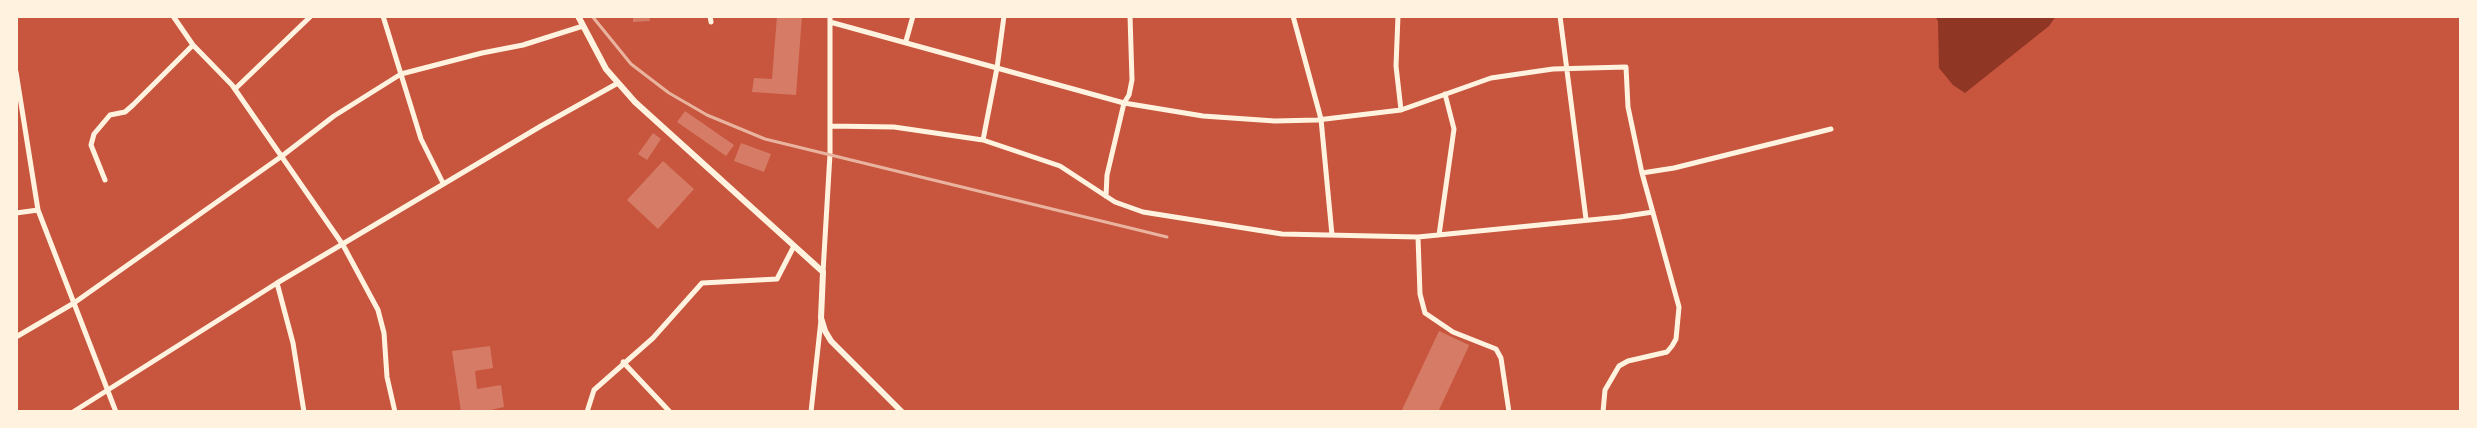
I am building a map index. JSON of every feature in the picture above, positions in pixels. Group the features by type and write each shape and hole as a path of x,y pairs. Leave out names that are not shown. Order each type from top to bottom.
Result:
{"street":[{"path":"172,16 193,45 235,90 343,245 378,310 384,332 387,377 395,412"},
{"path":"235,90 311,16"},
{"path":"384,16 421,139 443,183"},
{"path":"578,16 606,69 635,102 824,272"},
{"path":"906,42 913,16"},
{"path":"983,140 997,68 1004,16"},
{"path":"1106,196 1107,175 1124,103 1130,95 1132,80 1130,16"},
{"path":"1293,16 1322,119 1332,235"},
{"path":"1398,16 1396,66 1401,110"},
{"path":"1560,16 1586,219"},
{"path":"811,412 822,318 830,154 830,19 1124,103 1202,116 1275,121 1322,119 1401,110 1491,78 1566,68 1626,67 1628,107 1642,173 1679,307 1677,332 1672,346 1667,352 1628,361 1619,366 1605,390 1603,412"},
{"path":"16,337 74,303 282,156 334,116 401,74 482,53 523,45 583,26"},
{"path":"105,180 91,145 94,134 110,115 125,112 133,105 193,45"},
{"path":"16,72 38,210 116,412"},
{"path":"73,412 277,283 343,245 443,183 618,83"},
{"path":"1439,235 1454,129 1445,94"},
{"path":"830,126 894,127 983,140 1060,166 1115,202 1143,212 1282,234 1418,237 1654,212"},
{"path":"1642,173 1674,168 1831,130"},
{"path":"16,213 38,210"},
{"path":"1418,237 1420,294 1425,313 1452,332 1496,349 1501,358 1509,412"},
{"path":"587,412 594,390 623,362 654,338 702,283 778,279 794,246"},
{"path":"277,283 293,343 304,412"},
{"path":"822,318 825,331 832,341 902,412"},
{"path":"623,362 670,412"}],"shaded area":[{"path":"1935,16 2056,16 2049,26 1965,93 1953,85 1939,68 1938,21"}],"building":[{"path":"633,16 649,16 650,21 633,22"},
{"path":"777,16 802,16 796,95 752,92 754,78 772,79"},
{"path":"685,111 734,145 726,156 677,122"},
{"path":"653,133 661,139 647,160 638,154"},
{"path":"741,143 771,154 764,172 734,161"},
{"path":"663,161 694,189 658,229 627,200"},
{"path":"1439,331 1469,345 1438,412 1401,412"},
{"path":"490,346 493,368 475,371 477,389 501,385 504,407 482,412 461,412 452,351"}],"railway":[{"path":"592,16 631,64 669,93 707,115 765,139 1167,237"}]}
